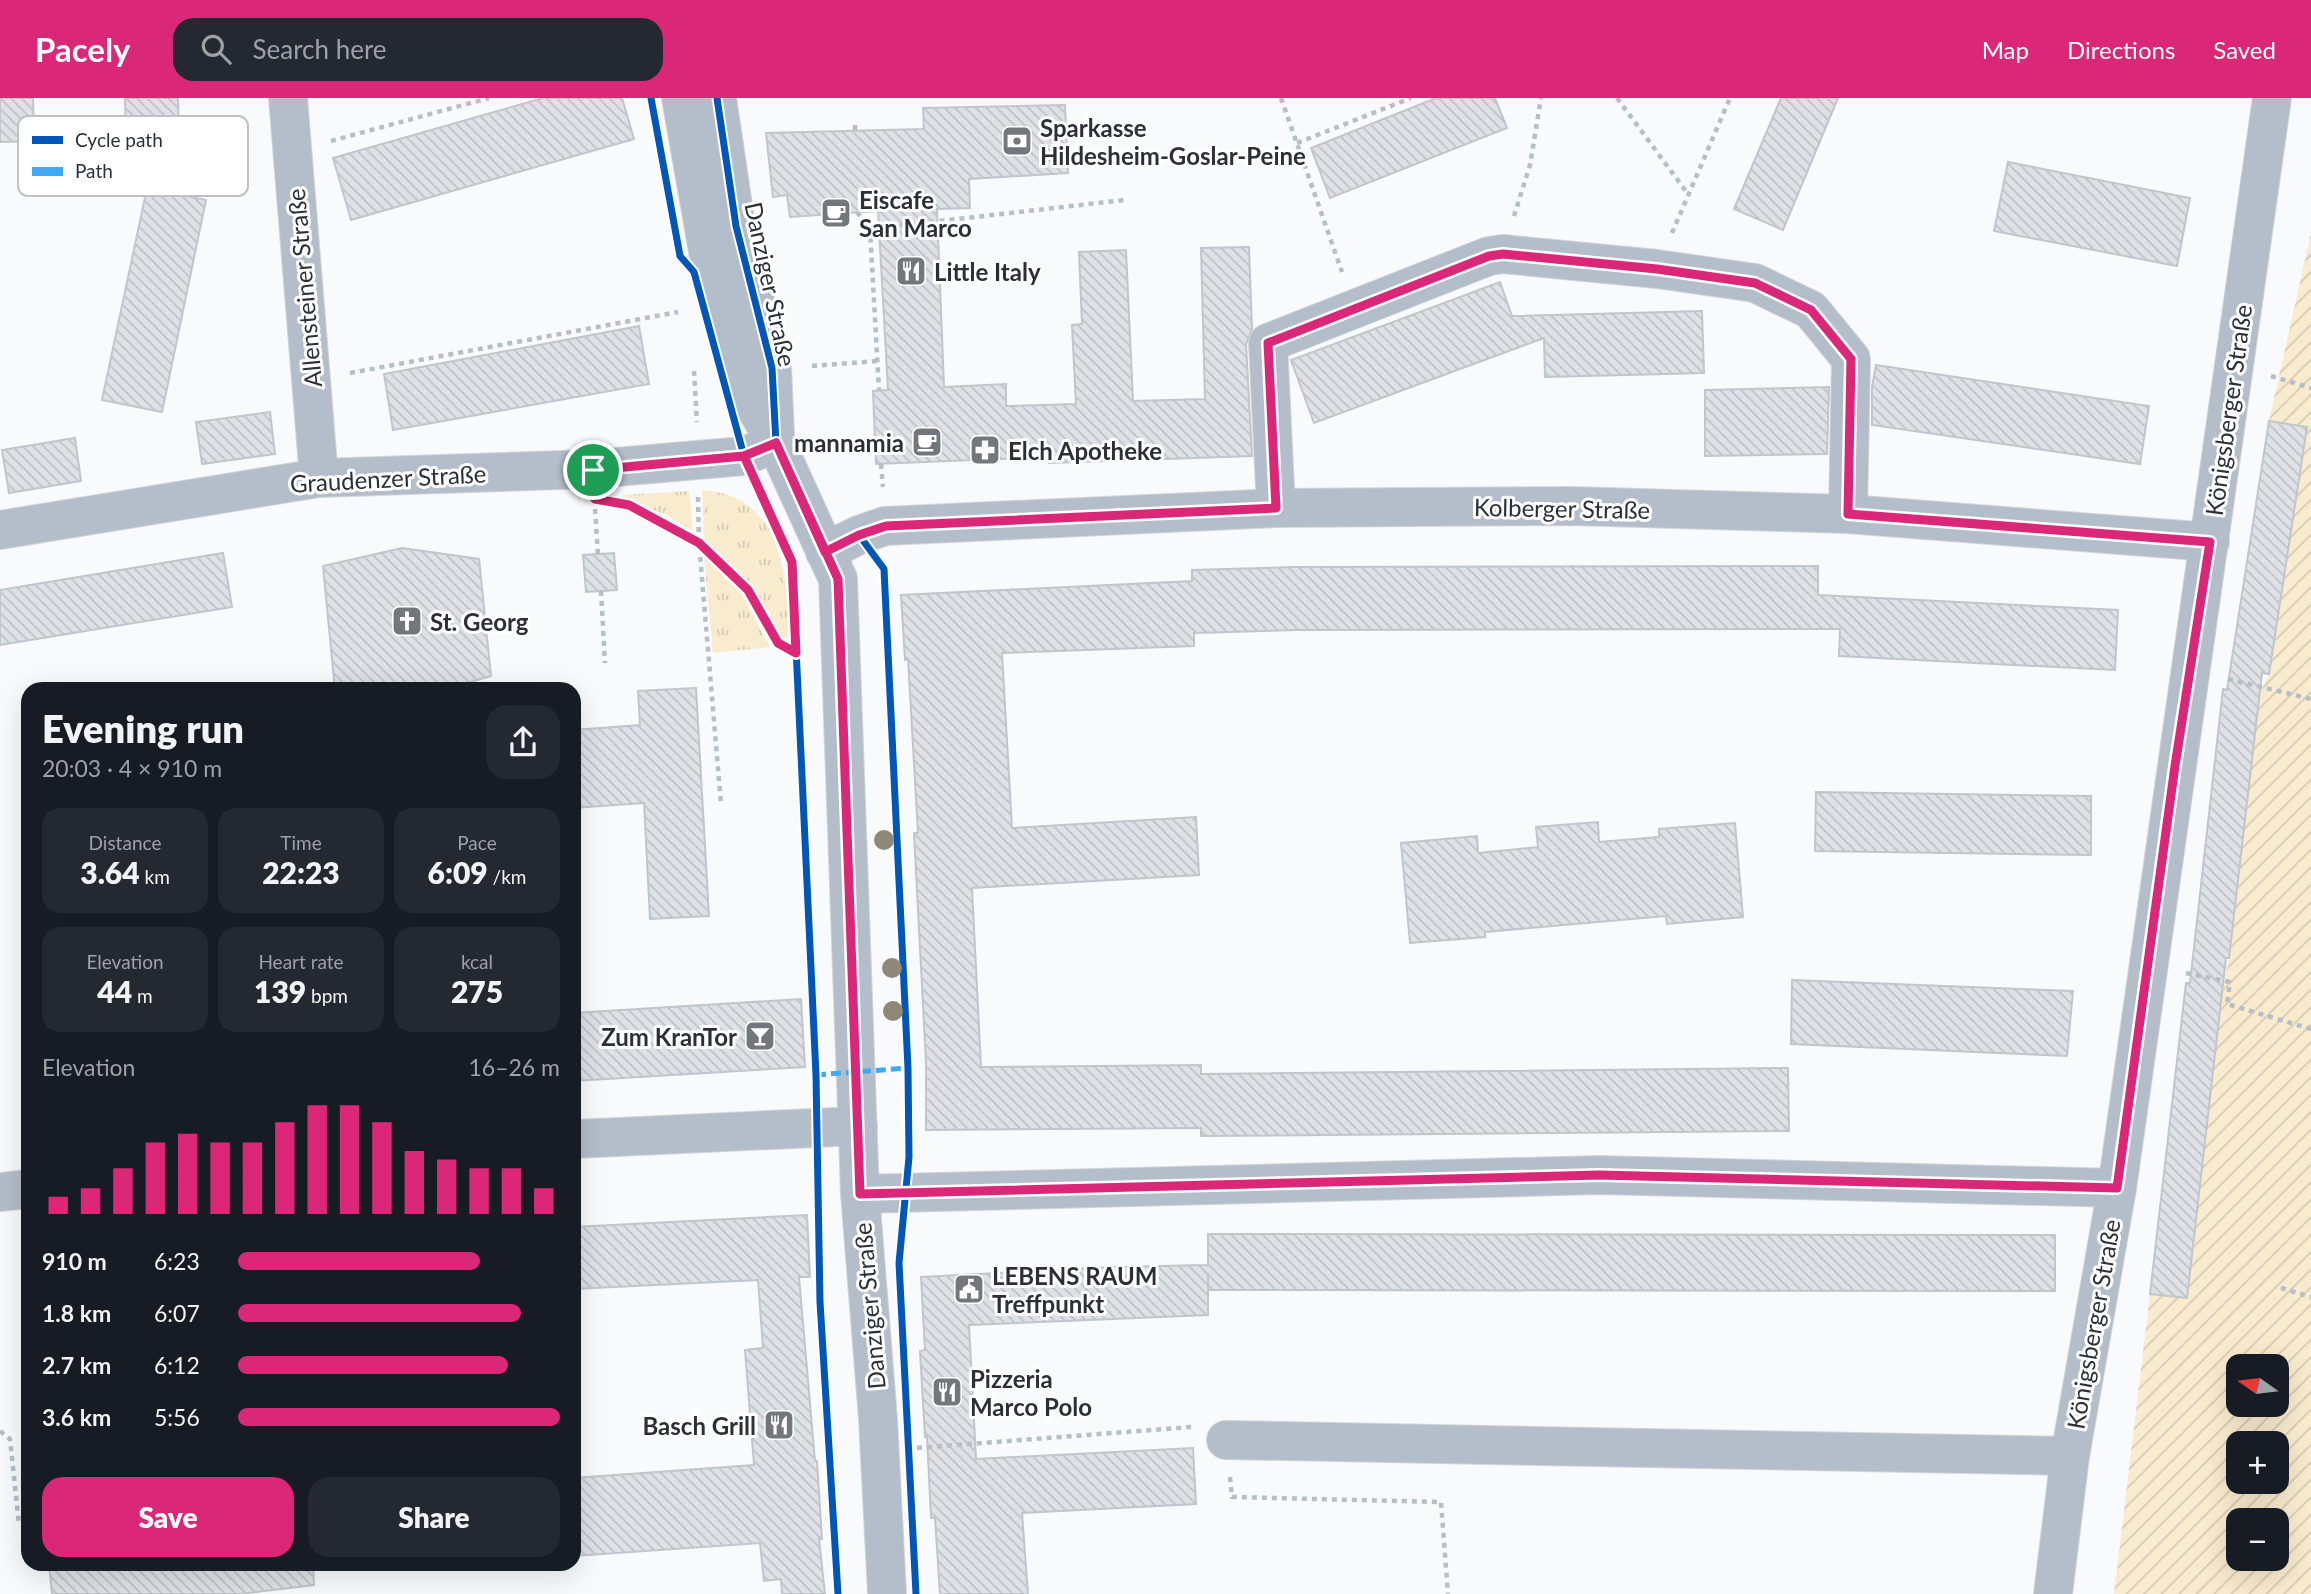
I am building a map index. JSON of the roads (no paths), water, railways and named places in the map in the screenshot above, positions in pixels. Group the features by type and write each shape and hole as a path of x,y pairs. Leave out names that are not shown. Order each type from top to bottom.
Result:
{"street":[{"name":"Allensteiner Straße","path":"288,98 319,478"},
{"name":"Danziger Straße","path":"681,98 712,274 738,377 776,443 838,579 860,1194 878,1419 887,1594"},
{"name":"Danziger Straße","path":"717,98 736,226 772,368 776,443"},
{"name":"Königsberger Straße","path":"2053,1594 2070,1456 2117,1188 2272,98"},
{"path":"1276,508 1268,343 1489,256 1503,254 1657,269 1755,283 1811,310 1851,359 1848,514"},
{"name":"Graudenzer Straße","path":"0,530 319,478 593,470 744,456 776,443"},
{"name":"Kolberger Straße","path":"825,552 859,535 886,526 1276,508 1571,506 1848,514 2210,542"},
{"path":"581,1139 858,1126"},
{"path":"860,1194 1599,1175 2117,1188"},
{"path":"0,1192 21,1190"},
{"path":"1226,1440 2070,1456"}],"place":[{"name":"Sparkasse Hildesheim-Goslar-Peine","path":"1017,141"},
{"name":"Eiscafe San Marco","path":"836,213"},
{"name":"Little Italy","path":"911,271"},
{"name":"mannamia","path":"927,442"},
{"name":"Elch Apotheke","path":"985,450"},
{"name":"St. Georg","path":"407,621"},
{"name":"Zum KranTor","path":"760,1036"},
{"name":"LEBENS RAUM Treffpunkt","path":"969,1289"},
{"name":"Pizzeria Marco Polo","path":"947,1392"},
{"name":"Basch Grill","path":"779,1425"}]}
